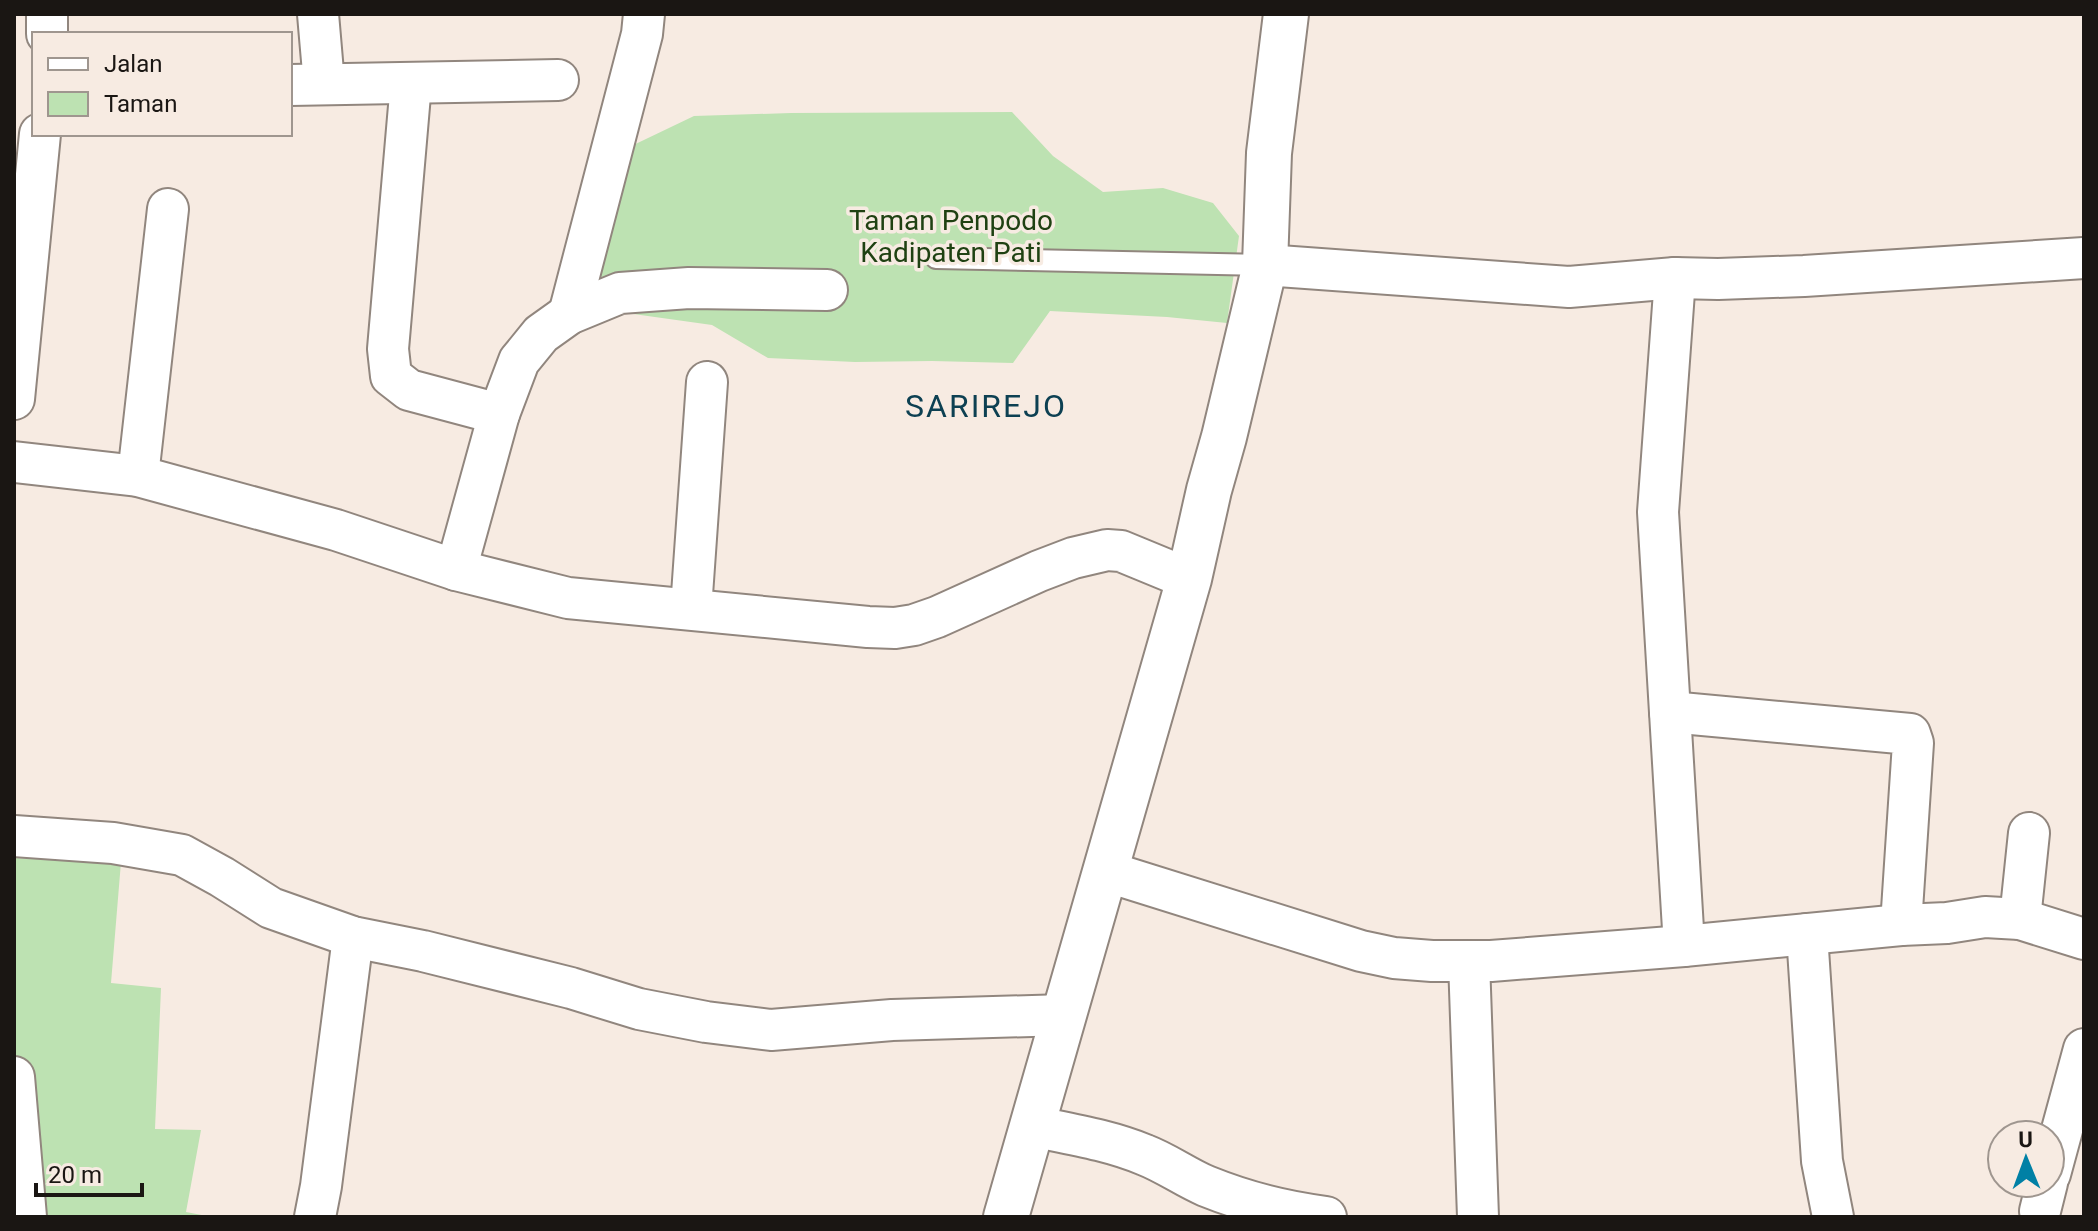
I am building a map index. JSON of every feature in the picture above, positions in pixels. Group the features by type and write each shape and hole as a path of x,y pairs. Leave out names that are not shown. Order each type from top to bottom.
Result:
{"street":[{"path":"318,14 307,84 558,80"},
{"path":"569,314 642,34 644,14"},
{"path":"1006,1217 1189,579 1265,265 1269,153 1286,14"},
{"path":"411,83 388,349 391,376 409,390 499,414"},
{"path":"14,399 40,136"},
{"path":"138,476 168,209"},
{"path":"1265,265 1569,287 1675,278 1804,276 2084,258"},
{"path":"1675,278 1658,512 1684,946"},
{"path":"456,570 499,414 519,361 541,334 569,314 620,293 689,288 827,290"},
{"path":"691,609 707,382"},
{"path":"14,462 138,476 336,530 456,570 568,598 895,628 937,617 1073,558 1107,550 1121,551 1189,579"},
{"path":"1670,712 1911,734 1913,743 1901,925"},
{"path":"2020,919 2029,833"},
{"path":"14,836 113,843 182,855 271,908 353,937 571,988 639,1009 706,1022 771,1030 892,1020 1065,1015"},
{"path":"1105,871 1361,951 1432,961 1684,946 1985,917 2020,919 2084,939"},
{"path":"1807,934 1822,1161 1833,1217"},
{"path":"315,1217 353,937"},
{"path":"1469,961 1478,1217"},
{"path":"2065,1119 2084,1049"},
{"path":"14,1077 26,1217"},
{"path":"1032,1126 1101,1140 1148,1156 1204,1185 1227,1193 1326,1217"}],"lane":[{"path":"936,258 1265,265"}],"green space":[{"name":"Taman Penpodo Kadipaten Pati","path":"1012,112 1053,156 1103,192 1163,188 1213,203 1239,236 1227,323 1050,311 1013,363 855,362 768,358 712,325 612,311 584,303 623,150 694,116"},
{"path":"14,858 121,862 111,983 161,988 155,1129 201,1130 186,1212 212,1217 26,1217 14,1077"}],"district":[{"name":"SARIREJO","path":"986,406"}]}
